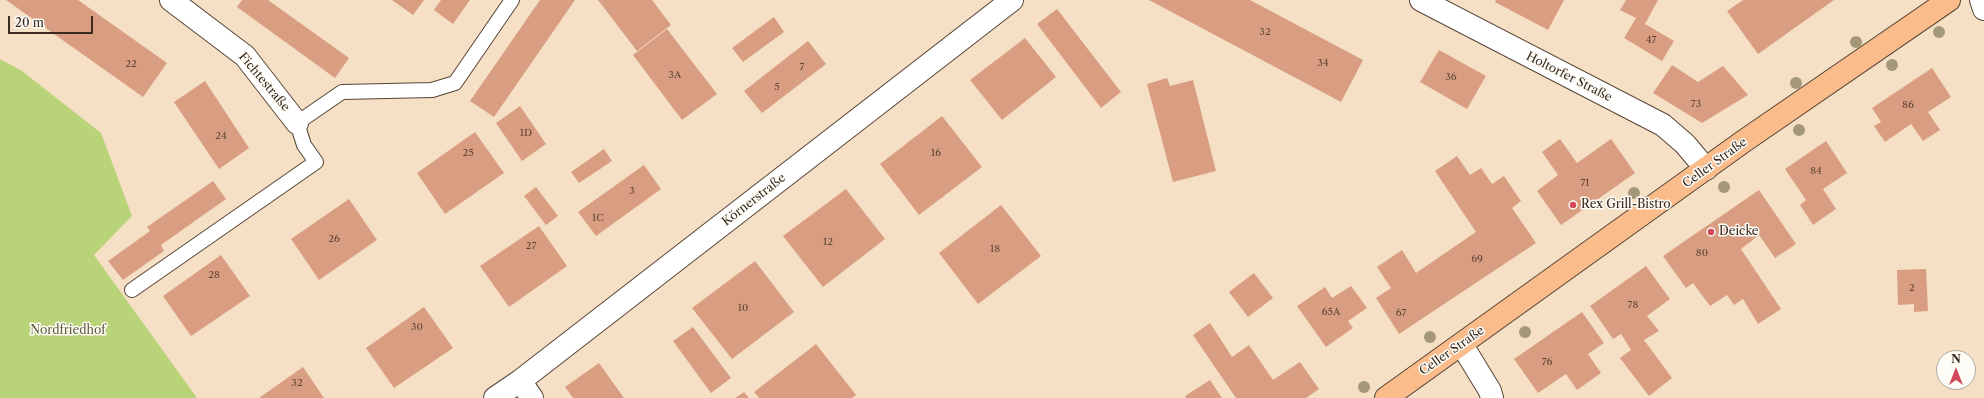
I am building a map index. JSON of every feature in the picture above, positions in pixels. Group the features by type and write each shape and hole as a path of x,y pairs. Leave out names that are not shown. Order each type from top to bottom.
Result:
{"main road":[{"name":"Celler Straße","path":"1386,398 1706,169 1949,0"}],"street":[{"name":"Fichtestraße","path":"171,0 245,56 297,123"},
{"name":"Körnerstraße","path":"495,398 526,390 1012,0"},
{"name":"Holtorfer Straße","path":"1421,0 1663,125 1685,144 1706,169"},
{"path":"1981,0 1984,9"},
{"path":"1462,345 1490,391 1492,398"}],"lane":[{"path":"132,290 316,162 304,145 297,123 342,92 432,90 455,83 512,0"}],"green space":[{"name":"Nordfriedhof","path":"0,59 22,71 101,133 132,216 94,255 197,398 0,398"}],"building":[{"path":"6,0 78,0 167,63 143,97"},
{"path":"242,0 268,0 349,58 335,78 237,7"},
{"path":"392,0 424,0 413,15"},
{"path":"441,0 470,0 453,24 434,10"},
{"path":"540,0 575,0 494,117 470,101"},
{"path":"598,0 652,0 671,25 637,51"},
{"path":"1149,0 1250,0 1363,60 1341,102"},
{"path":"1496,0 1564,0 1548,30 1495,2"},
{"path":"1626,0 1658,0 1645,24 1674,41 1662,61 1624,38 1636,18 1620,10"},
{"path":"1743,0 1834,0 1758,54 1727,11"},
{"path":"1057,9 1121,92 1101,108 1037,24"},
{"path":"774,17 784,32 743,62 732,48"},
{"path":"667,29 717,94 682,120 633,55"},
{"path":"1025,38 1056,77 1002,120 970,80"},
{"path":"808,41 826,64 762,113 744,91"},
{"path":"1439,50 1486,76 1467,109 1420,82"},
{"path":"1672,65 1698,82 1723,66 1748,95 1702,123 1653,93"},
{"path":"1932,68 1951,97 1928,112 1940,130 1923,141 1911,124 1885,142 1874,126 1881,122 1872,108"},
{"path":"1167,78 1170,86 1193,80 1216,171 1173,182 1147,84"},
{"path":"205,81 249,148 219,169 174,102"},
{"path":"520,106 546,144 522,161 496,123"},
{"path":"942,116 982,167 919,215 880,164"},
{"path":"475,132 504,173 445,214 417,173"},
{"path":"1560,139 1577,163 1611,139 1635,173 1561,225 1537,191 1558,175 1542,152"},
{"path":"1826,141 1847,173 1823,189 1836,209 1813,225 1800,205 1806,200 1785,169"},
{"path":"604,149 612,161 579,183 571,172"},
{"path":"1457,156 1470,175 1481,168 1492,184 1504,176 1521,201 1512,208 1536,243 1399,334 1376,298 1391,288 1377,267 1402,250 1416,273 1476,232 1435,171"},
{"path":"644,165 661,189 596,236 578,212"},
{"path":"213,181 226,199 161,245 164,251 123,280 108,261 150,231 147,227"},
{"path":"536,187 558,216 546,225 524,196"},
{"path":"846,189 885,239 823,287 783,236"},
{"path":"1759,190 1796,244 1775,258 1759,235 1741,249 1781,309 1758,324 1743,299 1734,305 1727,295 1710,306 1693,283 1686,288 1663,256"},
{"path":"349,199 377,240 319,280 291,239"},
{"path":"1001,205 1041,256 978,304 939,253"},
{"path":"539,226 567,266 509,307 480,266"},
{"path":"221,255 250,296 191,336 163,296"},
{"path":"755,261 794,312 732,359 692,308"},
{"path":"1646,266 1670,299 1647,316 1659,331 1644,340 1672,378 1649,396 1620,358 1631,350 1621,334 1613,339 1590,306"},
{"path":"1926,269 1928,311 1914,312 1914,304 1898,305 1897,270"},
{"path":"1254,273 1273,298 1248,317 1229,292"},
{"path":"1351,286 1367,308 1348,321 1353,328 1326,347 1297,306 1325,287 1332,298"},
{"path":"424,307 453,348 394,388 366,348"},
{"path":"1582,312 1604,343 1588,354 1601,373 1577,390 1566,374 1538,393 1514,359"},
{"path":"1210,323 1232,357 1249,345 1273,380 1300,362 1319,389 1306,398 1236,398 1193,335"},
{"path":"693,327 731,378 711,393 673,341"},
{"path":"816,344 856,395 852,398 759,398 754,392"},
{"path":"599,363 624,398 573,398 565,387"},
{"path":"303,367 324,398 259,398"},
{"path":"1210,380 1222,398 1186,398 1185,396"},
{"path":"744,392 749,398 735,398"}],"place":[{"name":"Rex Grill-Bistro","path":"1573,205"},
{"name":"Deicke","path":"1711,232"}]}
